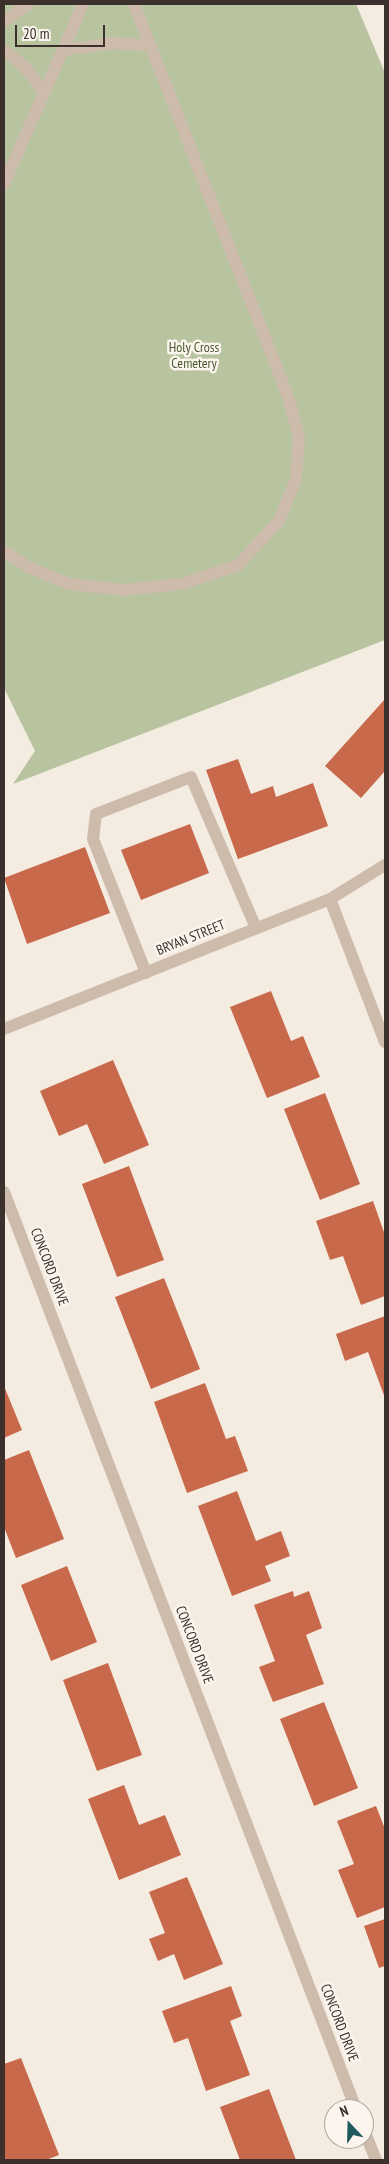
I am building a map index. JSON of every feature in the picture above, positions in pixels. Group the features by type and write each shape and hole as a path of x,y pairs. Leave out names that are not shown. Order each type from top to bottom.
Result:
{"street":[{"path":"4,21 28,4"},
{"path":"4,184 83,4"},
{"path":"4,551 28,567 69,584 124,590 181,584 238,566 279,521 296,478 299,437 289,399 134,4"},
{"path":"63,50 116,42 150,46"},
{"path":"4,50 25,67 44,92"},
{"path":"146,972 93,839 96,814 191,777 256,928"},
{"name":"BRYAN STREET","path":"4,1029 330,899 385,865"},
{"path":"330,899 385,1042"},
{"name":"CONCORD DRIVE","path":"4,1192 352,2099"}],"green space":[{"name":"Holy Cross Cemetery","path":"4,4 356,4 385,73 385,640 13,784 35,751 4,688"}],"building":[{"path":"385,699 385,771 361,798 325,766"},
{"path":"238,759 251,794 273,786 276,797 313,783 328,826 238,859 206,770"},
{"path":"190,824 209,873 141,900 121,850"},
{"path":"85,847 110,913 27,944 4,878"},
{"path":"271,991 291,1041 303,1036 320,1077 267,1098 230,1007"},
{"path":"113,1060 149,1145 104,1164 87,1124 59,1136 40,1091"},
{"path":"325,1093 360,1184 320,1200 284,1109"},
{"path":"129,1166 164,1260 117,1277 82,1184"},
{"path":"373,1201 385,1235 385,1296 361,1305 343,1256 330,1260 316,1221"},
{"path":"164,1278 200,1369 151,1389 115,1297"},
{"path":"385,1316 385,1398 368,1352 345,1361 336,1334"},
{"path":"205,1383 226,1439 235,1436 248,1471 187,1493 154,1402"},
{"path":"4,1386 22,1430 4,1438"},
{"path":"29,1450 64,1539 16,1558 4,1527 4,1460"},
{"path":"237,1491 256,1541 281,1531 290,1556 265,1566 271,1581 232,1596 198,1506"},
{"path":"67,1566 97,1642 51,1661 21,1585"},
{"path":"293,1591 294,1597 309,1591 322,1628 306,1635 324,1684 273,1702 259,1667 275,1661 254,1605"},
{"path":"108,1663 142,1755 97,1771 63,1680"},
{"path":"324,1702 358,1788 314,1806 280,1719"},
{"path":"124,1785 139,1825 165,1815 181,1855 119,1880 88,1799"},
{"path":"376,1806 385,1829 385,1907 357,1918 338,1870 354,1864 337,1821"},
{"path":"187,1877 223,1964 184,1980 174,1954 158,1961 149,1939 165,1933 149,1892"},
{"path":"385,1919 385,1966 379,1968 364,1926"},
{"path":"231,1986 242,2016 230,2021 250,2075 206,2091 188,2038 174,2043 162,2011"},
{"path":"21,2058 59,2155 46,2160 6,2160 4,2156 4,2064"},
{"path":"269,2089 296,2160 240,2160 220,2107"}]}
